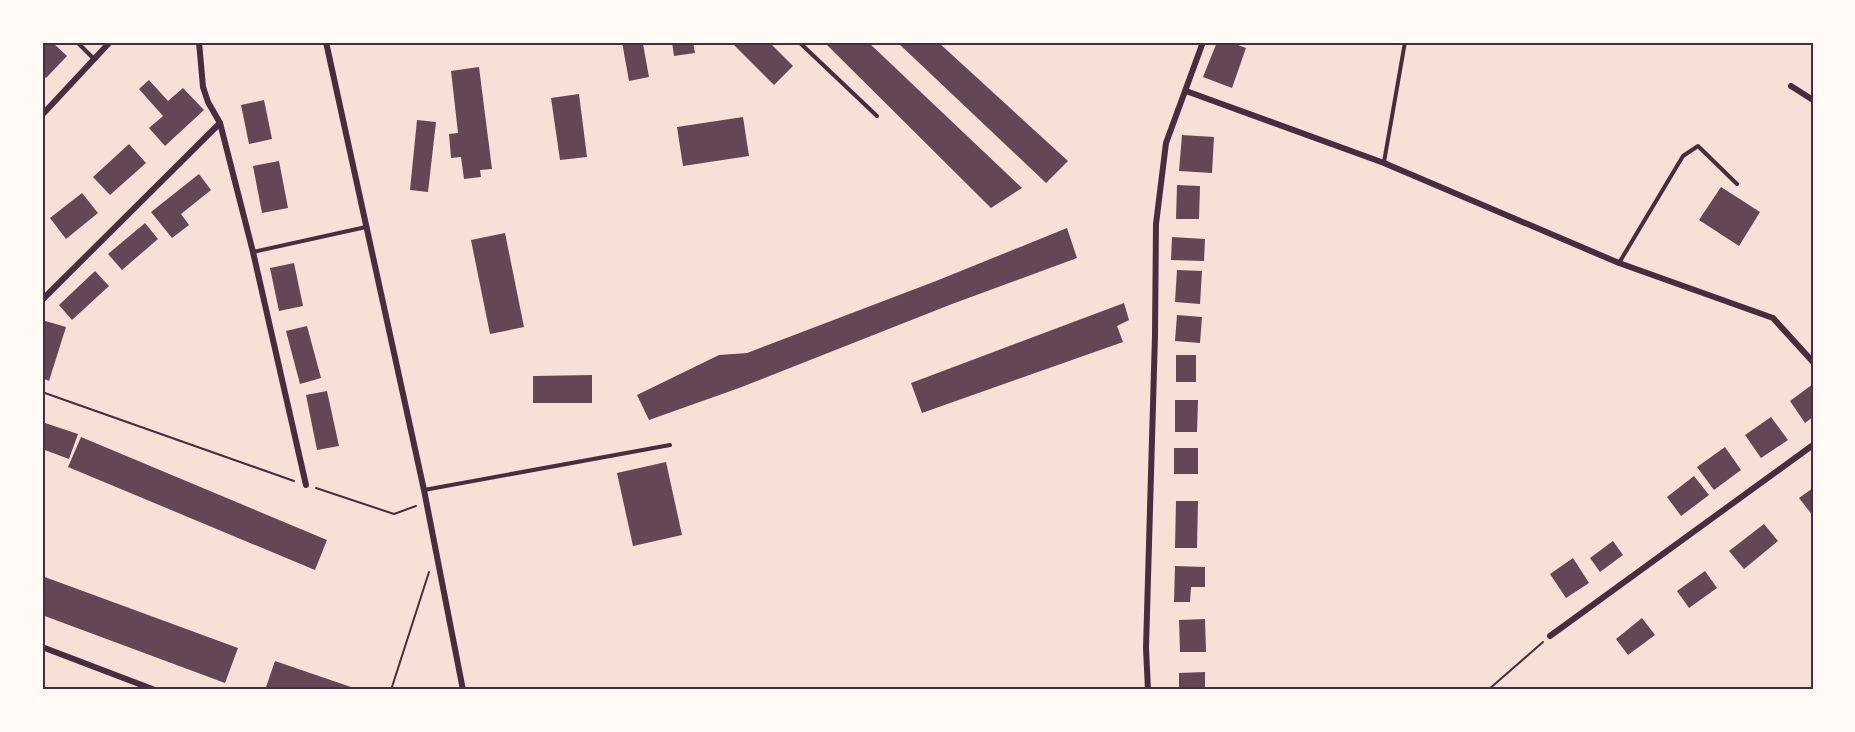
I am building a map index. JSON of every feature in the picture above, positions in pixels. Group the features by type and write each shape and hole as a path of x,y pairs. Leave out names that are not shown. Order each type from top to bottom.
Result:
{"street":[{"path":"42,115 110,42"},
{"path":"199,42 203,87 208,102 220,123 253,252 306,485"},
{"path":"326,42 424,490 463,690"},
{"path":"1148,690 1146,648 1156,224 1166,143 1203,42"},
{"path":"1791,86 1813,100"},
{"path":"1186,91 1384,163 1619,263 1773,318 1813,362"},
{"path":"42,300 220,123"},
{"path":"1550,636 1813,445"},
{"path":"42,647 155,690"}],"lane":[{"path":"77,42 94,59"},
{"path":"799,42 877,117"},
{"path":"1384,163 1404,42"},
{"path":"1619,263 1683,156 1698,146 1737,184"},
{"path":"253,252 367,227"},
{"path":"424,490 670,445"}],"path":[{"path":"42,392 394,514 426,502"},
{"path":"391,690 435,552"},
{"path":"1488,690 1550,636"}],"building":[{"path":"42,42 52,42 67,56 46,78 42,74"},
{"path":"622,42 649,42 643,44 649,77 629,81"},
{"path":"672,42 693,42 695,53 674,56"},
{"path":"731,42 769,42 793,66 774,85"},
{"path":"824,42 868,42 1022,188 991,208"},
{"path":"897,42 938,42 1068,161 1046,183"},
{"path":"1217,42 1230,42 1246,48 1232,88 1203,77"},
{"path":"479,67 492,169 480,170 481,177 464,179 461,157 451,158 449,134 458,133 451,71"},
{"path":"149,80 168,101 183,88 204,110 165,146 149,128 163,116 139,89"},
{"path":"579,94 587,157 560,160 551,98"},
{"path":"264,100 272,139 249,144 241,105"},
{"path":"743,117 749,156 683,166 677,127"},
{"path":"417,120 436,122 428,192 410,190"},
{"path":"1182,135 1214,137 1212,173 1179,171"},
{"path":"129,144 146,163 110,195 93,177"},
{"path":"279,161 288,208 262,213 253,166"},
{"path":"199,174 211,190 181,214 189,225 172,238 151,212"},
{"path":"1177,185 1200,186 1199,219 1176,219"},
{"path":"1721,187 1760,212 1739,246 1699,220"},
{"path":"82,193 98,213 66,239 50,218"},
{"path":"145,223 158,239 122,270 108,254"},
{"path":"1067,228 1077,258 952,304 739,388 649,420 637,395 719,355 747,353"},
{"path":"505,233 524,327 490,334 471,240"},
{"path":"1172,237 1205,239 1204,261 1171,260"},
{"path":"294,263 303,306 279,311 270,268"},
{"path":"1177,270 1202,271 1200,304 1175,302"},
{"path":"95,271 109,286 72,320 59,305"},
{"path":"1124,303 1129,320 1117,326 1123,342 922,413 911,383"},
{"path":"1177,315 1202,317 1200,343 1175,341"},
{"path":"42,320 66,327 49,381 42,378"},
{"path":"307,326 321,378 300,384 286,331"},
{"path":"1176,355 1196,355 1196,382 1176,382"},
{"path":"592,375 592,403 533,403 533,376"},
{"path":"1813,384 1813,417 1805,423 1790,401"},
{"path":"327,391 339,446 317,450 306,395"},
{"path":"1175,400 1198,400 1197,432 1175,432"},
{"path":"1771,417 1788,440 1761,458 1745,435"},
{"path":"42,422 78,434 69,459 42,449"},
{"path":"81,437 327,540 315,570 68,467"},
{"path":"1725,447 1741,470 1714,490 1697,467"},
{"path":"1174,448 1198,448 1198,474 1174,474"},
{"path":"666,462 682,535 633,546 617,473"},
{"path":"1694,476 1709,495 1681,516 1667,497"},
{"path":"1813,488 1813,516 1799,498"},
{"path":"1176,501 1198,501 1197,548 1175,548"},
{"path":"1764,524 1778,541 1744,569 1729,551"},
{"path":"1613,541 1623,555 1600,572 1590,558"},
{"path":"1573,558 1589,583 1566,598 1550,574"},
{"path":"1175,566 1205,567 1205,587 1191,587 1190,602 1174,602"},
{"path":"1705,571 1717,588 1689,608 1677,591"},
{"path":"42,576 238,648 225,683 42,615"},
{"path":"1642,618 1655,635 1628,655 1616,639"},
{"path":"1205,619 1206,652 1180,652 1179,620"},
{"path":"275,661 351,687 349,690 265,690"},
{"path":"1205,672 1205,690 1179,690 1179,673"}]}
